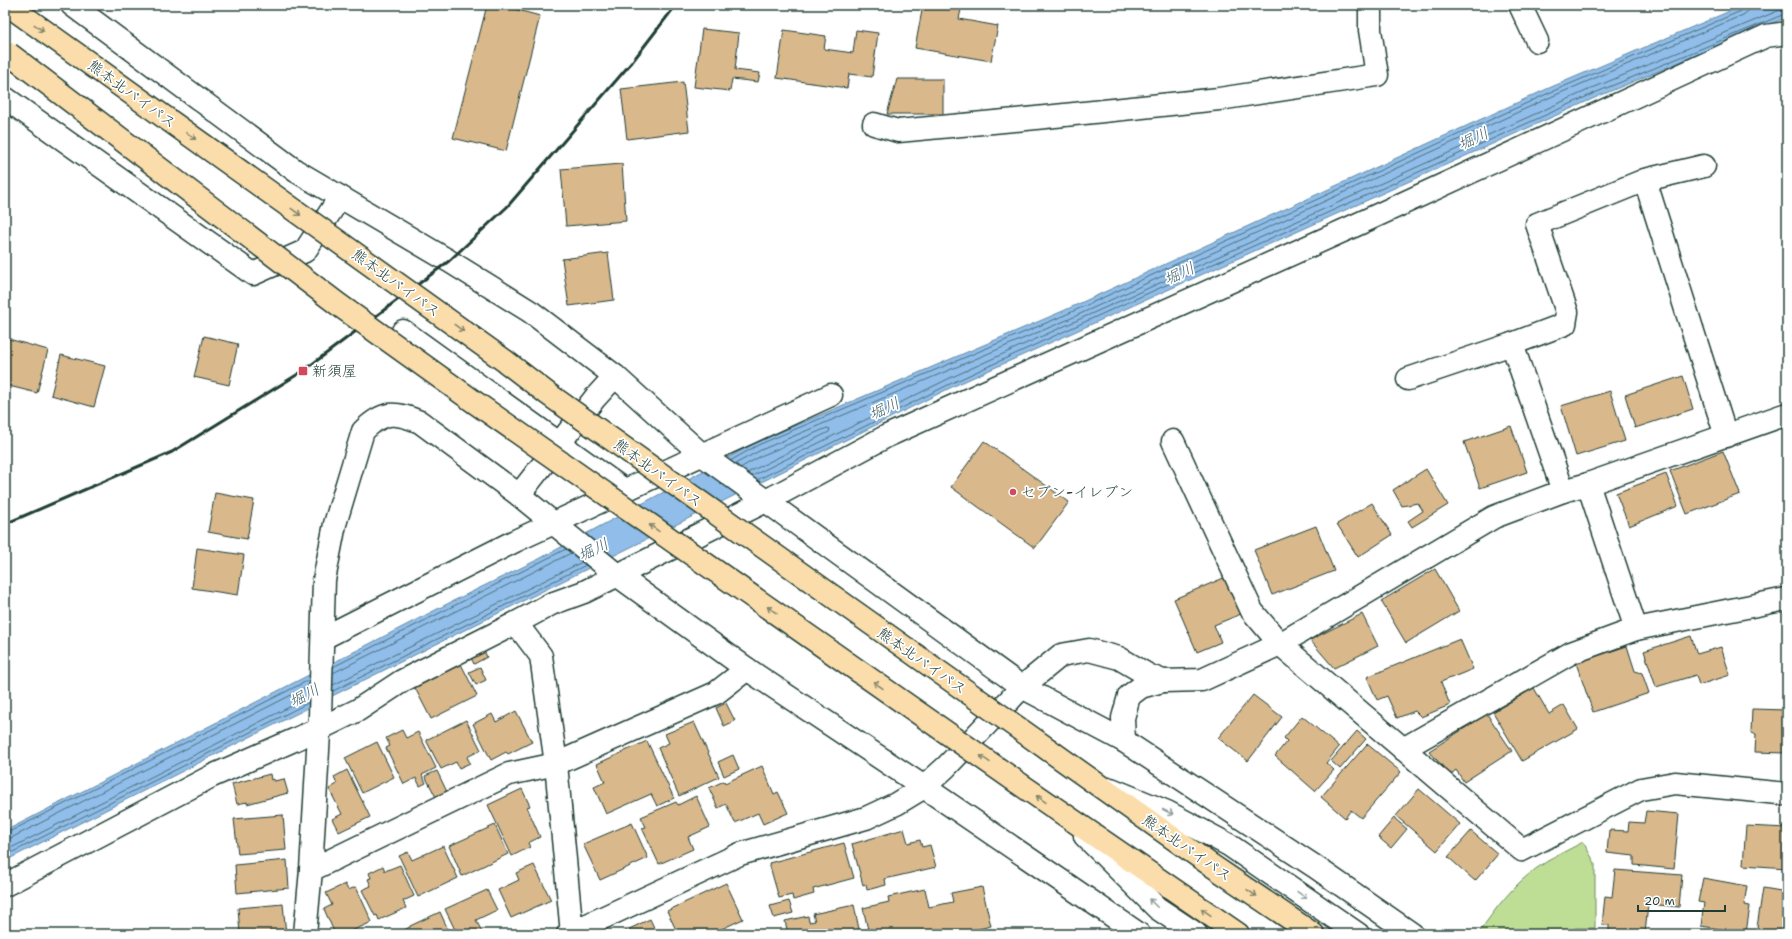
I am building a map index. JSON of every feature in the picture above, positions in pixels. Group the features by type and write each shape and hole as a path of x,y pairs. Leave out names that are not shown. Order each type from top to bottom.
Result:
{"highway":[{"name":"熊本北バイパス","path":"8,5 505,361 548,394 1093,782 1208,863 1313,934"},
{"path":"6,52 338,305 1017,782 1238,934"}],"street":[{"path":"72,5 98,14 296,170 449,261 531,312 615,376 704,457 1022,687 1124,741 1314,866 1412,934"},
{"path":"874,124 898,130 1026,119 1219,99 1377,75 1370,30 1370,5"},
{"path":"1520,5 1537,41"},
{"path":"5,885 212,776 320,723 358,710 402,681 551,604 584,592 611,570 887,436 1356,225 1766,36 1787,33"},
{"path":"5,98 253,274 305,252 340,197"},
{"path":"1408,379 1512,344 1565,324 1567,312 1537,224 1645,180 1704,166"},
{"path":"1645,180 1726,436"},
{"path":"403,331 624,490"},
{"path":"1512,344 1563,491"},
{"path":"519,495 595,398 615,376"},
{"path":"323,644 624,490 704,457 831,395"},
{"path":"305,934 311,870 320,723 324,580 335,524 363,431 374,421 388,414 403,415 420,422 519,495 611,570 747,669 924,787 1139,934"},
{"path":"1124,741 1123,718 1129,696 1141,687 1163,681 1202,680 1280,644 1494,517 1563,491 1588,484 1787,414"},
{"path":"1173,441 1252,611 1280,644 1522,850 1641,789 1675,783 1787,794"},
{"path":"1588,484 1636,629"},
{"path":"1403,748 1571,653 1636,629 1786,599 1787,601"},
{"path":"516,623 542,656 556,764 570,933 740,854 866,818 896,804 924,787 946,767 1022,687 1061,655 1089,650 1119,658 1163,681"},
{"path":"311,870 509,774 556,764 716,693 747,669"},
{"path":"1093,782 1167,812 1229,845 1358,934"},
{"path":"1063,813 1157,908 1196,934"}],"green space":[{"path":"1583,842 1595,863 1595,928 1576,928 1564,934 1478,934 1505,898 1520,882 1548,861"}],"water":[{"name":"堀川","path":"1744,5 1787,5 1787,17 1599,96 954,386 248,738 5,861 5,831 451,602 539,559 757,442 1063,311 1549,88"}],"building":[{"path":"148,5 159,5 157,9"},
{"path":"487,5 499,5 540,16 506,151 453,138"},
{"path":"923,5 962,5 959,19 998,26 991,61 915,48"},
{"path":"702,29 739,33 735,70 760,73 758,82 732,79 730,91 694,87"},
{"path":"784,30 826,36 824,49 853,53 856,30 878,33 872,77 849,74 847,88 777,78"},
{"path":"897,79 943,79 943,114 887,114"},
{"path":"683,82 689,131 627,139 621,89"},
{"path":"622,164 626,221 566,226 561,169"},
{"path":"608,253 614,300 569,306 562,259"},
{"path":"204,336 238,344 229,385 194,377"},
{"path":"5,338 48,350 37,393 5,385"},
{"path":"61,355 105,366 94,407 51,395"},
{"path":"1683,376 1693,409 1635,428 1625,395"},
{"path":"1610,391 1625,441 1576,456 1561,406"},
{"path":"1511,426 1527,472 1480,488 1464,442"},
{"path":"984,441 1069,502 1035,548 951,487"},
{"path":"1723,451 1740,494 1687,514 1670,471"},
{"path":"1426,469 1448,505 1412,527 1408,521 1423,511 1418,503 1402,506 1393,490"},
{"path":"1666,474 1678,506 1629,526 1616,493"},
{"path":"215,493 254,500 247,539 208,532"},
{"path":"1372,503 1392,535 1358,557 1337,524"},
{"path":"1316,526 1334,571 1272,595 1254,550"},
{"path":"197,548 244,555 238,595 192,588"},
{"path":"1435,569 1459,611 1406,643 1381,601"},
{"path":"1226,577 1241,614 1214,625 1221,642 1197,652 1174,599"},
{"path":"1362,614 1378,646 1334,668 1310,640"},
{"path":"1691,636 1697,654 1721,647 1730,675 1699,685 1696,675 1656,687 1644,651"},
{"path":"1460,639 1473,669 1441,682 1450,705 1421,717 1415,711 1397,718 1387,696 1377,700 1367,677"},
{"path":"1627,646 1635,671 1642,673 1649,693 1593,712 1576,663"},
{"path":"484,651 487,657 474,664 471,658"},
{"path":"460,662 477,696 431,719 414,686"},
{"path":"480,667 486,680 476,685 469,672"},
{"path":"1534,688 1549,714 1564,705 1578,729 1522,761 1493,712"},
{"path":"1253,695 1282,717 1248,761 1218,738"},
{"path":"726,703 735,721 724,726 716,708"},
{"path":"1752,709 1787,710 1787,739 1785,739 1785,753 1755,752 1756,734 1751,733"},
{"path":"516,711 532,742 508,754 506,752 491,760 473,724 492,714 496,722"},
{"path":"1487,714 1512,751 1464,782 1456,770 1450,775 1429,751"},
{"path":"1302,716 1339,747 1326,763 1334,770 1315,791 1275,756 1287,741 1284,738"},
{"path":"466,720 481,750 467,757 470,763 459,768 456,762 441,769 426,740"},
{"path":"694,722 719,777 679,796 658,748 669,743 665,734"},
{"path":"402,730 406,738 418,732 436,768 422,775 426,783 420,786 416,778 404,784 386,748 390,746 386,738"},
{"path":"1357,731 1366,739 1340,769 1331,761"},
{"path":"647,741 674,798 657,806 651,794 606,814 594,787 605,782 597,764"},
{"path":"377,742 394,777 362,793 345,758"},
{"path":"1367,744 1401,772 1361,818 1351,810 1345,818 1321,797"},
{"path":"733,755 739,769 724,776 718,762"},
{"path":"762,766 774,794 778,792 788,813 763,824 758,813 735,823 726,804 718,808 709,788 724,781 725,783"},
{"path":"347,770 370,817 339,832 332,819 342,814 329,789 337,784 334,777"},
{"path":"437,771 448,794 437,799 425,776"},
{"path":"270,774 271,780 274,779 274,781 284,779 288,793 247,804 247,802 237,804 232,784"},
{"path":"522,789 530,806 527,807 540,837 528,843 530,847 512,856 488,805"},
{"path":"1419,789 1460,824 1437,851 1396,816"},
{"path":"696,796 710,827 688,837 693,849 659,864 642,828 646,827 641,817 676,802 678,805"},
{"path":"1646,811 1679,814 1674,869 1634,865 1634,856 1607,853 1609,830 1628,831 1629,822 1644,823"},
{"path":"283,815 286,850 238,854 234,819"},
{"path":"1394,818 1407,829 1391,848 1378,837"},
{"path":"632,823 648,858 600,880 583,844"},
{"path":"495,825 508,854 462,876 449,846"},
{"path":"1746,826 1787,828 1787,868 1743,865"},
{"path":"904,829 908,843 920,840 922,847 930,845 936,867 885,879 886,885 867,890 866,884 863,885 852,844"},
{"path":"1471,831 1498,854 1475,881 1448,857"},
{"path":"844,843 854,878 813,889 814,894 793,900 792,895 779,898 769,863"},
{"path":"443,846 458,878 418,897 399,856 408,852 412,860"},
{"path":"287,860 289,888 237,893 235,865"},
{"path":"400,865 414,896 403,901 406,908 379,920 377,915 375,916 362,890 371,886 368,879 371,878 369,873 383,866 385,871"},
{"path":"534,865 551,900 511,918 498,890 519,880 516,873"},
{"path":"1615,870 1682,875 1679,907 1648,904 1645,934 1609,934 1609,925 1602,925 1605,896 1612,897"},
{"path":"1703,878 1747,886 1744,905 1750,906 1746,933 1701,926 1704,903 1698,902"},
{"path":"726,883 743,919 711,934 678,934 667,911"},
{"path":"345,884 348,890 356,887 372,922 345,934 335,934 324,909 332,905 326,893"},
{"path":"982,887 991,926 970,931 970,934 869,934 863,908 889,902 888,897 925,889 929,907 953,902 951,893"},
{"path":"1763,888 1787,892 1787,934 1756,934"},
{"path":"487,890 497,910 476,920 483,934 457,934 445,909"},
{"path":"789,901 793,913 774,918 770,906"},
{"path":"283,904 286,934 240,934 238,908"},
{"path":"854,905 860,934 788,934 785,921 808,916 809,922 815,921 813,914"},
{"path":"440,912 450,934 403,934 402,931 410,926"},
{"path":"650,919 657,934 619,934"}],"railway":[{"path":"5,524 172,452 303,371 449,261 507,207 632,62 676,5"}],"place":[{"name":"新須屋","path":"303,371"},
{"name":"セブン-イレブン","path":"1013,492"}]}
